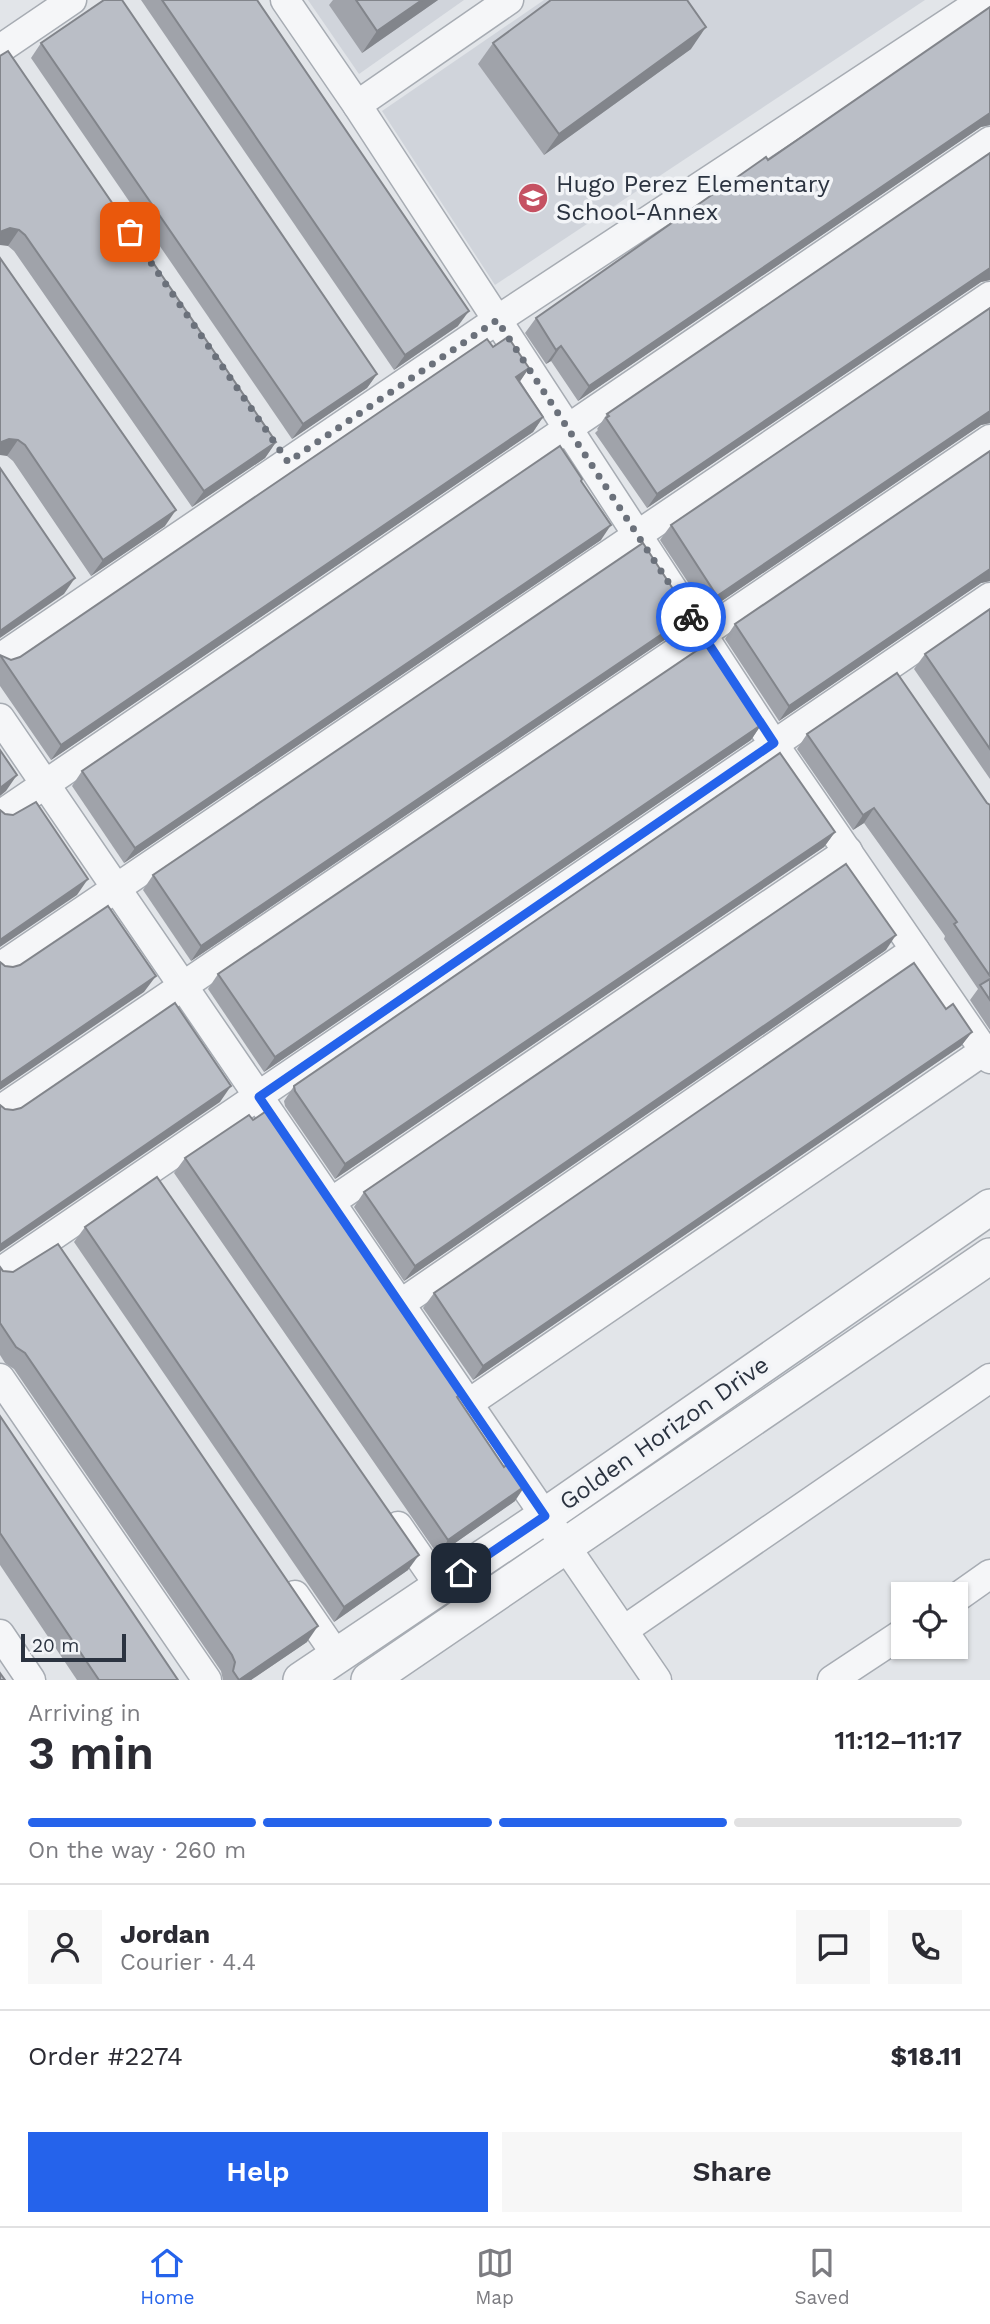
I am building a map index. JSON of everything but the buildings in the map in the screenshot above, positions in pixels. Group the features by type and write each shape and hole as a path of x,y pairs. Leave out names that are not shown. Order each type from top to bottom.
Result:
{"street":[{"path":"19,70 1,48 72,0"},
{"path":"285,0 357,104 774,743 987,1055 469,1403"},
{"path":"357,104 509,0"},
{"path":"0,658 80,588 180,519 288,462 382,382 497,320 982,0"},
{"path":"0,815 990,141"},
{"path":"0,967 990,296"},
{"path":"272,439 288,462"},
{"path":"0,1110 990,439"},
{"path":"0,1272 59,1249 159,1181 259,1097 774,743 899,675 990,597"},
{"path":"0,718 657,1680"},
{"path":"331,1202 848,851"},
{"path":"400,1304 915,950"},
{"name":"Golden Horizon Drive","path":"301,1680 987,1215"},
{"name":"Golden Horizon Drive","path":"369,1680 990,1256"},
{"path":"0,1378 207,1680"},
{"path":"624,1630 990,1378"},
{"path":"386,1508 440,1587"},
{"path":"968,1590 990,1574"},
{"path":"283,1577 337,1656"},
{"path":"0,1634 31,1680"},
{"path":"832,1680 891,1641"}],"shaded area":[{"path":"308,0 464,0 359,74"},
{"name":"Hugo Perez Elementary School-Annex","path":"544,0 925,0 495,285 382,111"}],"way so far":[{"path":"130,232 288,462 497,320 691,617"}],"place":[{"name":"Hugo Perez Elementary School-Annex","path":"533,198"}],"route":[{"path":"461,1573 545,1516 259,1097 774,743 691,617"}]}
